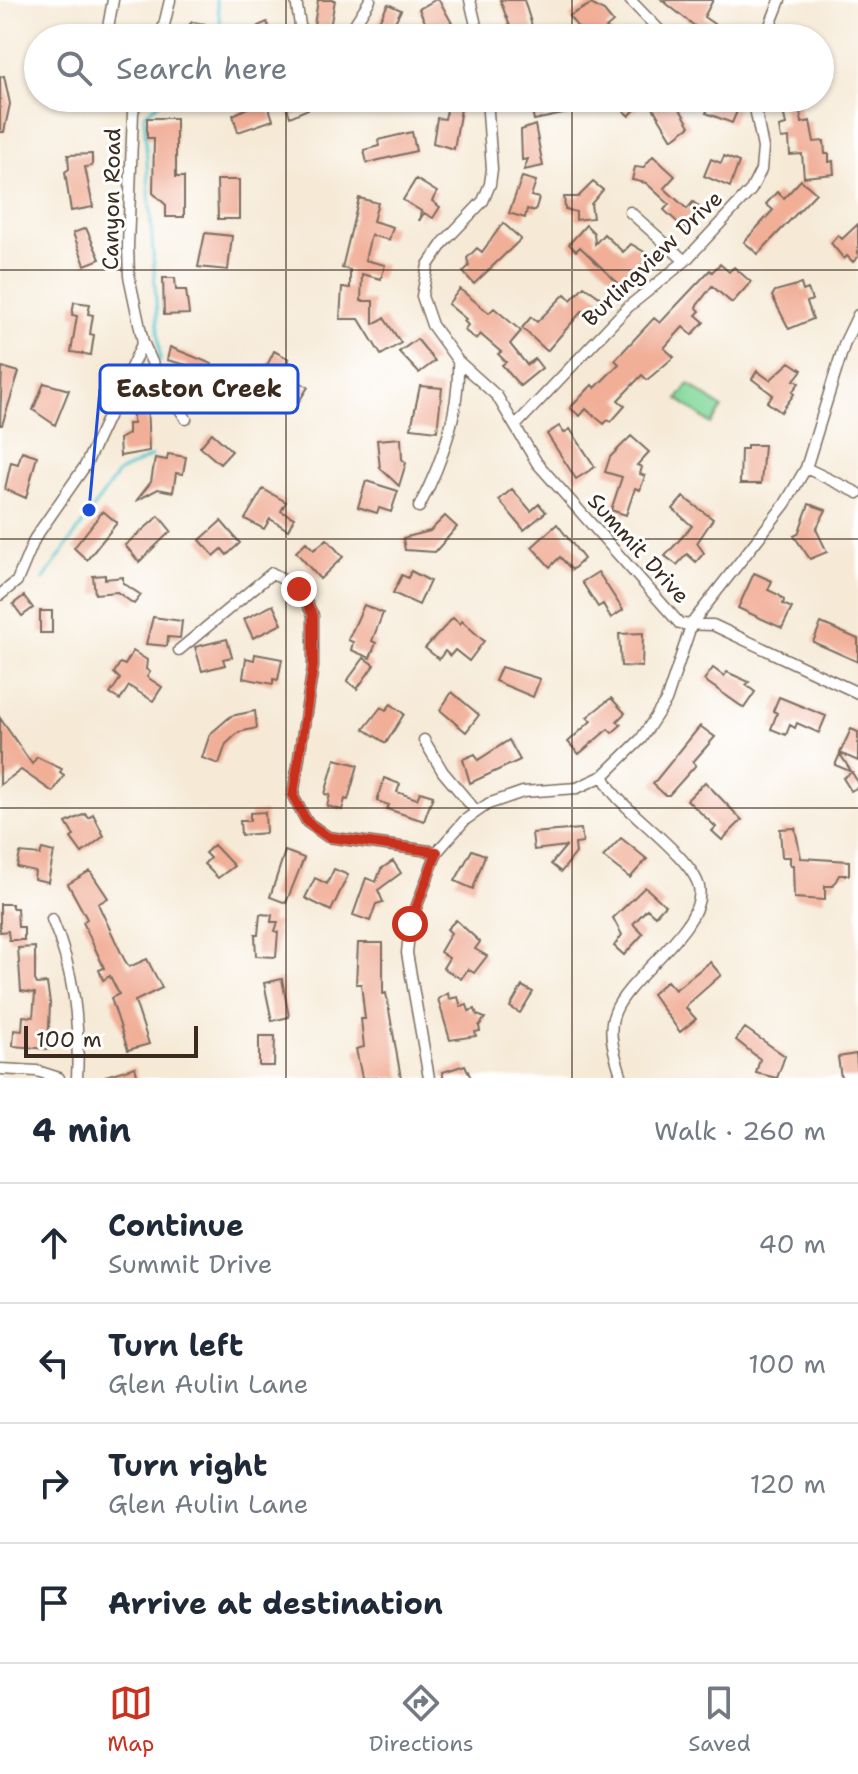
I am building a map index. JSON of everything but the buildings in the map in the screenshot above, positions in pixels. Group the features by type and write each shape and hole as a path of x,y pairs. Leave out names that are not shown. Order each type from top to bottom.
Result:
{"street":[{"path":"109,24 113,0"},
{"path":"164,24 170,0"},
{"path":"296,0 300,24"},
{"path":"355,24 370,0"},
{"path":"470,0 476,24"},
{"path":"630,0 653,24"},
{"path":"771,24 780,0"},
{"name":"Canyon Road","path":"133,112 129,276 143,342 156,371 186,419"},
{"name":"Summit Drive","path":"429,1078 407,953 410,924 437,852 476,811 510,795 577,788 603,776 641,739 666,701 692,623 680,624 667,611 537,463 497,396 458,361 432,325 422,296 428,265 443,243 483,201 490,184 492,169 488,112"},
{"name":"Burlingview Drive","path":"516,425 628,307 685,261 751,190 761,170 763,148 756,112"},
{"path":"630,212 685,261"},
{"path":"858,315 845,342 806,468 785,504 692,623 726,630 858,693"},
{"path":"0,595 17,581 35,538 85,466 143,342"},
{"path":"419,507 431,484 459,397 458,361"},
{"path":"806,468 858,493"},
{"path":"179,650 272,573 299,589 313,615 313,667 293,796 307,822 328,837 437,852"},
{"path":"424,740 443,772 476,811"},
{"path":"603,776 617,797 688,869 699,887 697,904 686,924 629,990 614,1013 611,1032 622,1078"},
{"path":"52,919 62,942 79,1023 77,1078"},
{"path":"0,1069 37,1071 59,1078"}],"green space":[{"path":"689,384 722,408 711,424 678,399"}],"waterway":[{"path":"216,0 221,24"},
{"path":"148,112 144,115 160,361"},
{"path":"43,580 118,473 152,456"}],"place":[{"name":"Easton Creek","path":"89,510"}],"route":[{"path":"299,589 313,615 313,667 293,796 307,822 328,837 437,852 410,924"}]}
